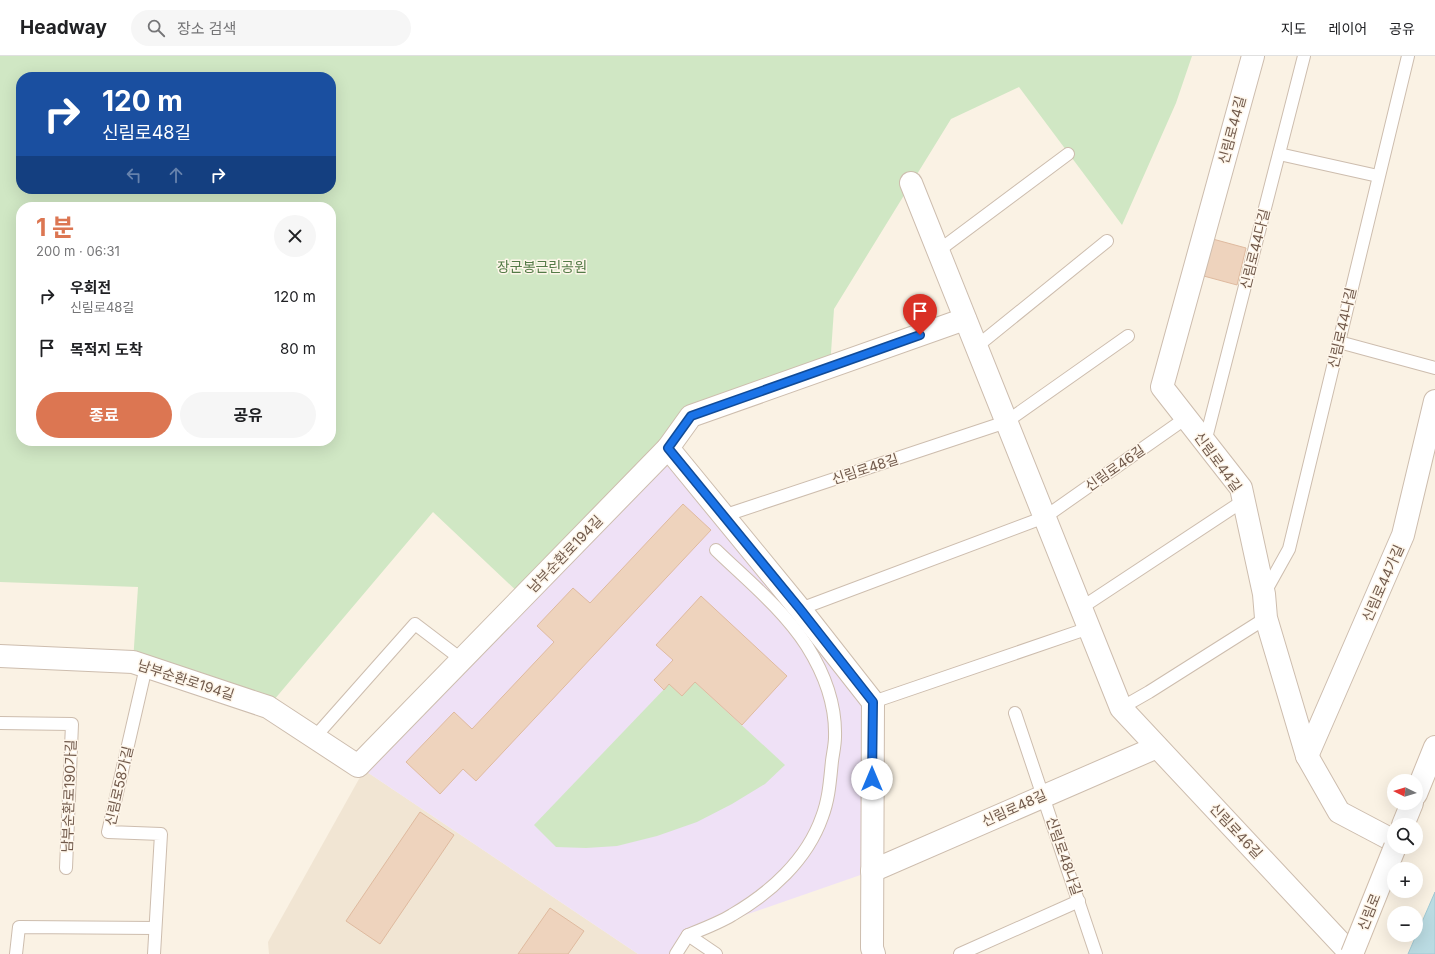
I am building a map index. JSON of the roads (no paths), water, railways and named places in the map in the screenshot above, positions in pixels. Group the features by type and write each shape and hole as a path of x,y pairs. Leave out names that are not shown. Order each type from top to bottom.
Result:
{"street":[{"name":"신림로44길","path":"1253,56 1162,387 1240,488 1264,594 1266,618 1307,756 1339,812 1387,837"},
{"name":"신림로46길","path":"911,183 1121,708 1351,954"},
{"path":"874,954 872,948 873,702 800,609 668,448 691,416 965,319"},
{"name":"신림로44가길","path":"1307,756 1403,535 1435,401"},
{"name":"남부순환로194길","path":"0,656 133,662 268,707 358,766 668,448"},
{"name":"신림로48길","path":"872,871 1157,747"},
{"path":"1423,777 1435,747"},
{"name":"신림로","path":"1351,954 1392,854"}],"lane":[{"name":"신림로44다길","path":"1205,442 1304,56"},
{"name":"신림로44나길","path":"1264,594 1289,549 1408,56"},
{"path":"938,251 1068,154"},
{"path":"1279,154 1378,176"},
{"path":"976,347 1107,241"},
{"path":"1006,422 1128,336"},
{"path":"1339,342 1435,368"},
{"name":"신림로46길","path":"1045,517 1186,418"},
{"name":"신림로48길","path":"723,516 1006,422"},
{"path":"1081,608 1243,501"},
{"path":"800,609 1045,517"},
{"path":"676,954 688,935 731,916 760,897 788,872 808,847 822,818 828,796 835,736 832,705 824,678 806,646 780,612 716,550"},
{"path":"1121,708 1266,618"},
{"path":"314,738 416,624 462,659"},
{"path":"873,702 1089,628"},
{"name":"신림로58가길","path":"146,667 108,832 161,834 154,954"},
{"name":"신림로48나길","path":"1015,713 1096,954"},
{"name":"남부순환로190가길","path":"0,723 72,724 66,868"},
{"path":"960,954 1079,902"},
{"path":"16,954 19,927 155,928"},
{"path":"688,935 716,954"}],"water":[{"path":"1435,892 1435,954 1408,954 1413,942 1423,942 1423,920"}],"park label":[{"name":"장군봉근린공원","path":"542,267"}]}
